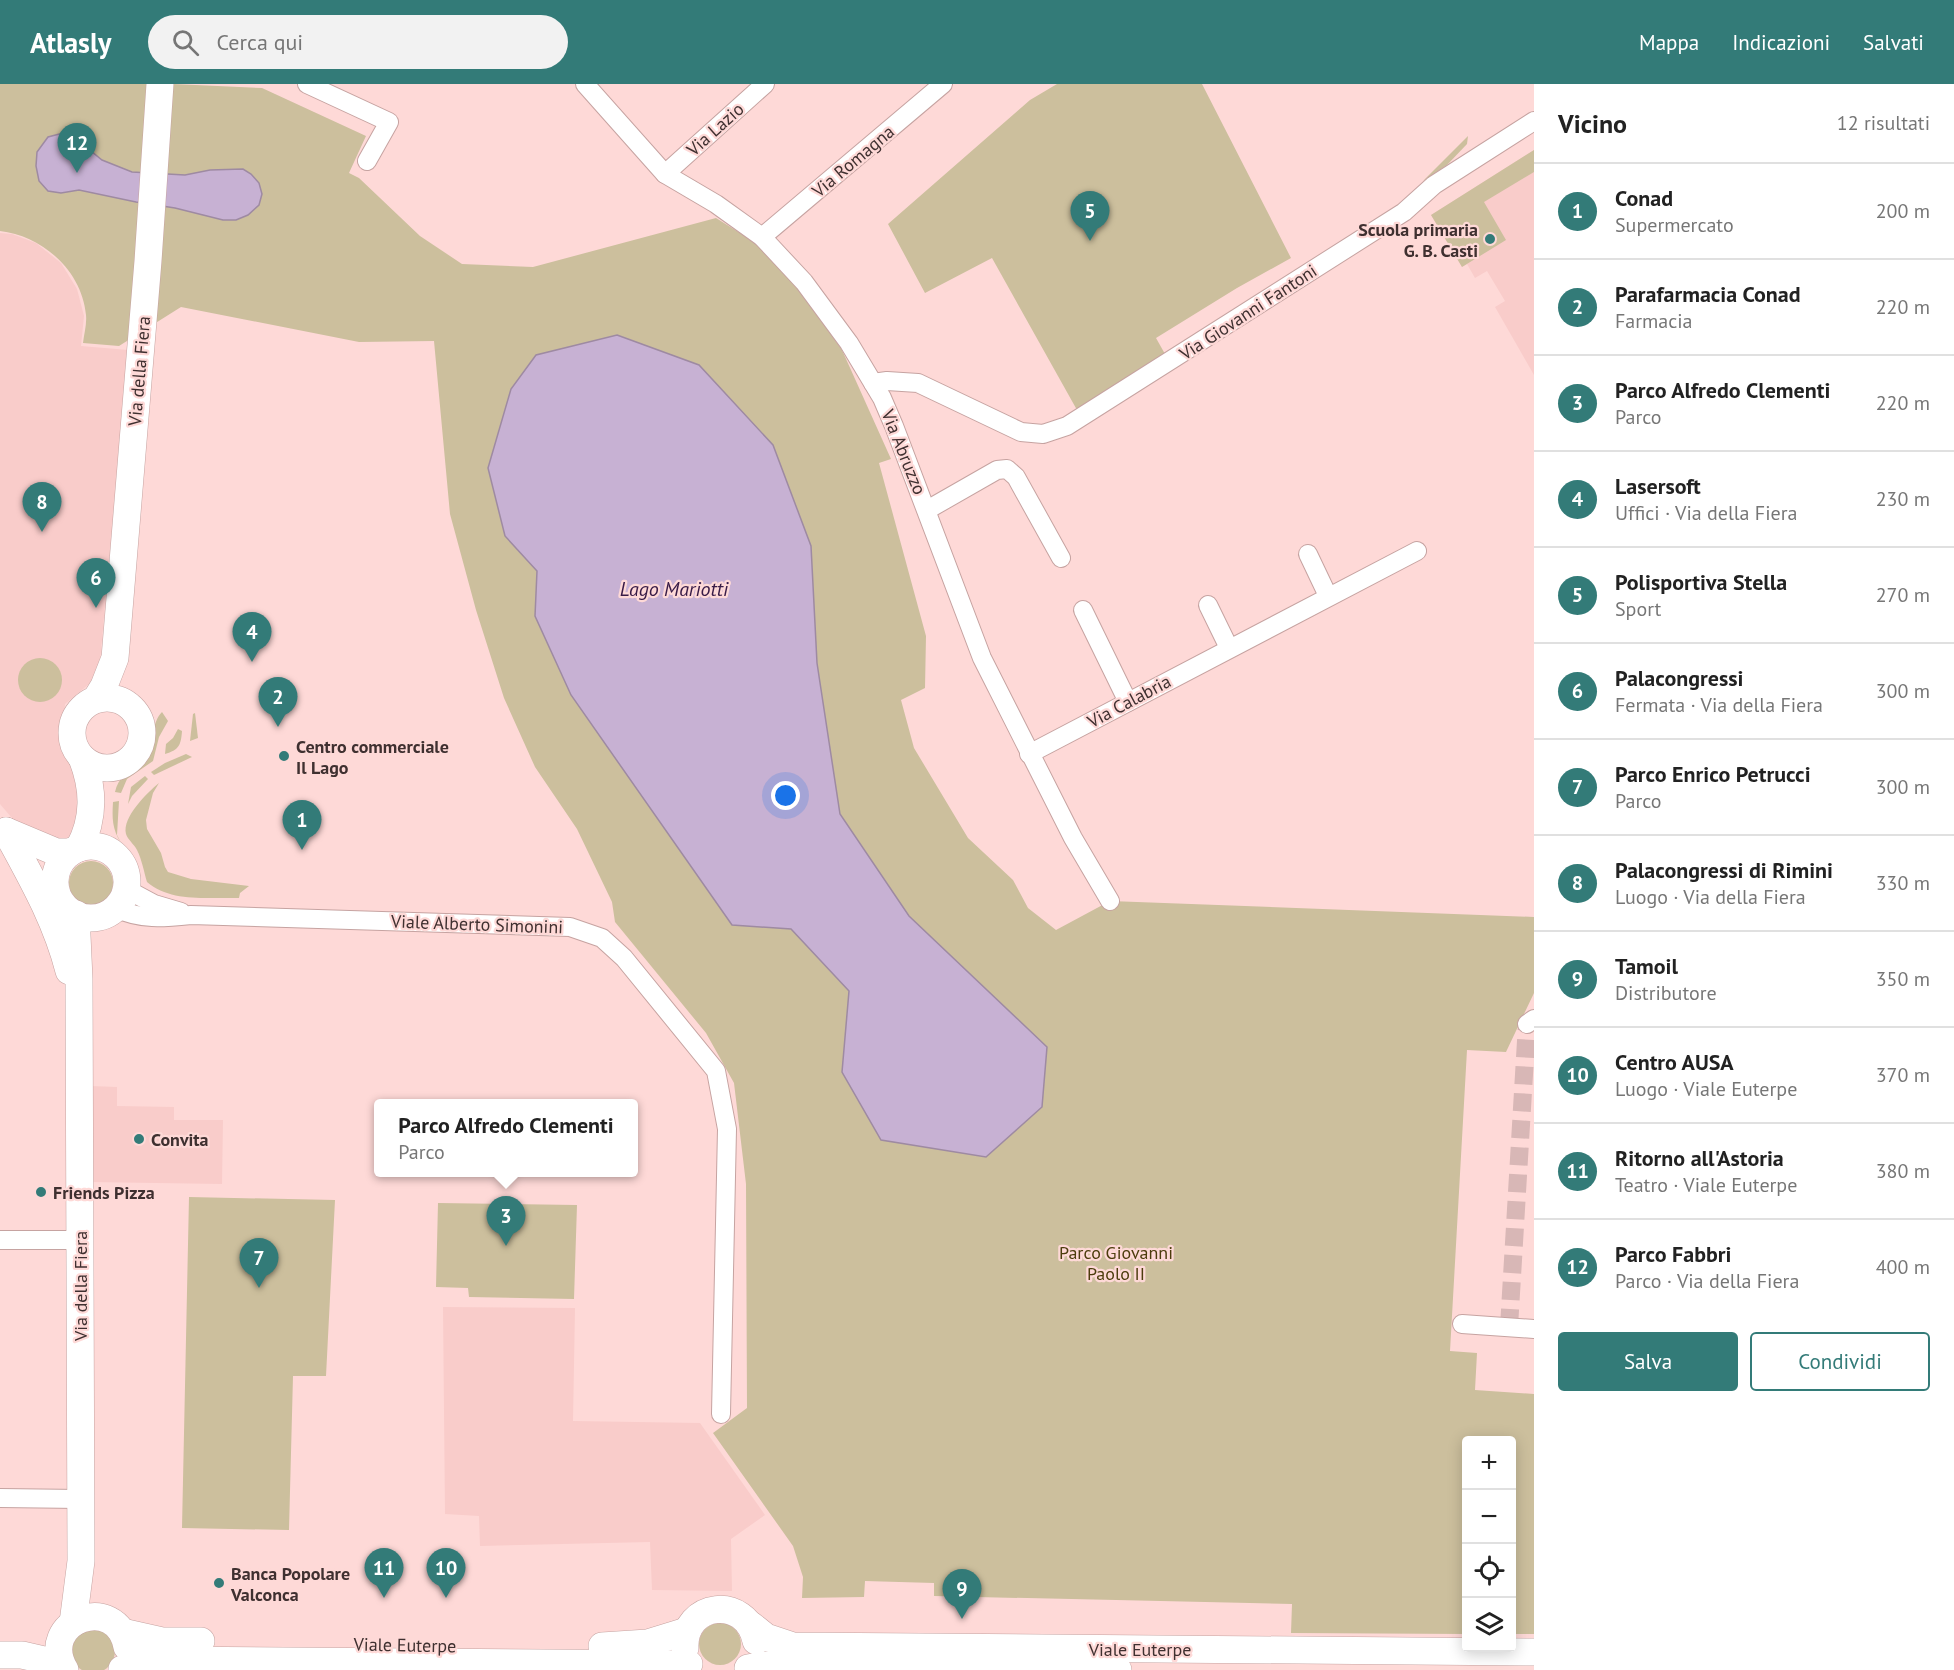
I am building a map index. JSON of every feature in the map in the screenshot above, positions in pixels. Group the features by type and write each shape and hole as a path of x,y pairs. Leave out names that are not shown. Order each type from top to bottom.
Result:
{"main road":[{"name":"Via della Fiera","path":"109,699 118,687 115,658 148,261 160,84"},
{"path":"55,882 57,870 63,860 75,850 87,833 91,817 90,778 73,742 74,721 87,704 109,699 134,709 143,728 138,751 130,760 112,768 96,767 82,758"},
{"path":"109,850 106,795 120,766"},
{"name":"Via della Fiera","path":"3,827 42,895 58,935 79,1010"},
{"path":"3,827 56,852 89,846 109,850 124,867 127,878 115,904 94,918 76,914 61,901 55,882 3,827"},
{"name":"Via della Fiera","path":"79,1010 98,923 115,904"},
{"name":"Via della Fiera","path":"65,1650 81,1561 79,1010 76,914"},
{"name":"Via della Fiera","path":"81,1561 94,1598 116,1626"},
{"name":"Viale Euterpe","path":"65,1650 87,1617 101,1617 116,1626 162,1641 624,1646 648,1643 687,1632 693,1621 703,1613 720,1609 738,1613 766,1636 793,1646 1534,1653"},
{"path":"748,1669 753,1660 757,1642 751,1625"},
{"path":"116,1626 127,1648 126,1661 122,1669"},
{"path":"687,1632 684,1644 692,1667"},
{"path":"0,1642 65,1650"},
{"path":"0,1655 22,1656 65,1650"},
{"name":"Viale Euterpe","path":"122,1669 161,1660 692,1667"},
{"name":"Viale Euterpe","path":"748,1669 764,1665 1118,1670"}],"street":[{"path":"307,84 389,122 367,161"},
{"name":"Via Abruzzo","path":"585,84 665,174 716,204 762,237 817,297 849,344 877,391 927,510 982,658 1073,838 1110,901"},
{"name":"Via Lazio","path":"665,174 765,84"},
{"name":"Via Romagna","path":"762,237 944,84"},
{"name":"Via Giovanni Fantoni","path":"877,391 946,396 1021,432 1043,434 1067,426 1404,212 1434,185 1534,121"},
{"path":"927,510 997,470 1007,470 1016,477 1061,558"},
{"name":"Via Calabria","path":"1029,754 1417,550"},
{"path":"1308,554 1328,596"},
{"path":"1208,604 1229,648"},
{"path":"1083,610 1128,702"},
{"name":"Viale Alberto Simonini","path":"115,904 154,904 191,915 570,927 602,938 624,957 716,1071 727,1129 721,1414"},
{"path":"0,1240 80,1240"},
{"path":"1462,1324 1534,1329"},
{"path":"0,1498 80,1499"}],"shaded area":[{"name":"Scuola primaria G. B. Casti","path":"1534,150 1534,375 1495,307 1505,301 1487,271 1475,278 1467,264 1462,267 1431,215"},
{"path":"0,233 12,234 36,243 61,263 77,289 84,316 81,346 128,350 100,662 97,674 89,684 65,704 62,746 82,775 80,826 68,838 53,840 18,825 0,804"},
{"path":"90,1086 117,1087 117,1106 174,1107 174,1120 223,1120 222,1184 89,1182"},
{"path":"443,1307 575,1308 573,1421 700,1423 765,1515 731,1539 732,1591 652,1590 650,1542 480,1546 479,1516 445,1514"}],"green space":[{"name":"Parco Giovanni Paolo II","path":"0,84 173,84 262,88 366,136 349,173 359,178 420,236 462,264 533,267 716,218 756,243 793,280 842,350 891,459 879,463 926,636 925,688 901,700 914,748 968,838 1013,880 1028,908 1056,930 1110,901 1534,917 1534,993 1506,1052 1467,1050 1450,1351 1477,1353 1475,1390 1534,1394 1534,1634 1516,1634 1516,1436 1462,1436 1462,1634 1291,1633 1292,1604 934,1596 934,1583 865,1581 864,1597 802,1598 803,1577 793,1546 713,1433 747,1408 746,1184 734,1083 706,1033 615,922 612,902 577,829 535,767 504,698 476,610 450,514 434,341 359,342 181,307 119,346 83,343 86,318 83,299 68,270 45,248 16,234 0,231"},
{"path":"1057,84 1202,84 1291,258 1156,338 1165,354 1077,410 992,258 925,293 888,224 1030,100"},
{"path":"1468,136 1467,144 1447,165 1423,181"},
{"path":"1534,150 1534,172 1484,202 1506,240 1462,267 1431,215"},
{"path":"40,658 55,665 62,680 55,695 40,702 25,695 18,680 25,665"},
{"path":"162,712 168,721 159,737 153,761 127,779 121,793 115,792 124,775 147,752 156,721"},
{"path":"195,713 198,738 190,741 193,714"},
{"path":"178,729 182,731 180,743 176,749 165,754 166,744"},
{"path":"186,754 192,757 154,775 151,772 165,763"},
{"path":"145,776 148,779 132,796 128,804 131,787"},
{"path":"159,783 153,793 146,820 147,829 161,853 168,872 191,879 249,886 240,893 239,898 179,896 157,889 147,882 139,854 126,834 126,827 136,806"},
{"path":"119,801 117,835 114,828 113,802"},
{"path":"91,861 106,868 113,883 106,898 91,905 76,898 69,883 76,868"},
{"path":"189,1197 335,1200 326,1376 293,1376 289,1530 182,1528"},
{"path":"438,1203 577,1205 574,1299 469,1297 468,1288 436,1287"},
{"path":"720,1623 728,1624 735,1629 740,1636 740,1652 735,1659 728,1664 720,1665 712,1664 705,1659 700,1652 699,1644 700,1636 705,1629 712,1624"},
{"path":"93,1629 101,1631 113,1643 115,1651 113,1659 101,1671 85,1671 73,1659 71,1651 73,1643 85,1631"}],"water":[{"path":"63,133 80,142 102,160 132,172 185,175 210,170 243,169 259,183 262,194 259,205 248,215 236,220 223,220 175,208 79,190 61,193 48,191 39,181 36,166 37,152 48,137"},
{"name":"Lago Mariotti","path":"617,335 699,365 773,445 811,546 817,663 840,814 909,916 1047,1047 1042,1107 986,1157 881,1140 842,1072 849,991 791,929 732,925 571,695 535,616 537,571 505,536 488,468 511,389 536,355"}],"tunnel":[{"path":"1509,1327 1527,1024"}],"place":[{"name":"Parco Fabbri","path":"77,173"},
{"name":"Scuola primaria G. B. Casti","path":"1490,239"},
{"name":"Polisportiva Stella","path":"1090,241"},
{"name":"Palacongressi di Rimini","path":"42,532"},
{"name":"Palacongressi","path":"96,608"},
{"name":"Lasersoft","path":"252,662"},
{"name":"Parafarmacia Conad","path":"278,727"},
{"name":"Centro commerciale Il Lago","path":"284,756"},
{"name":"Conad","path":"302,850"},
{"name":"Convita","path":"139,1139"},
{"name":"Friends Pizza","path":"41,1192"},
{"name":"Parco Alfredo Clementi","path":"506,1246"},
{"name":"Parco Enrico Petrucci","path":"259,1288"},
{"name":"Banca Popolare Valconca","path":"219,1583"},
{"name":"Ritorno all'Astoria","path":"384,1598"},
{"name":"Centro AUSA","path":"446,1598"},
{"name":"Tamoil","path":"962,1619"}]}
